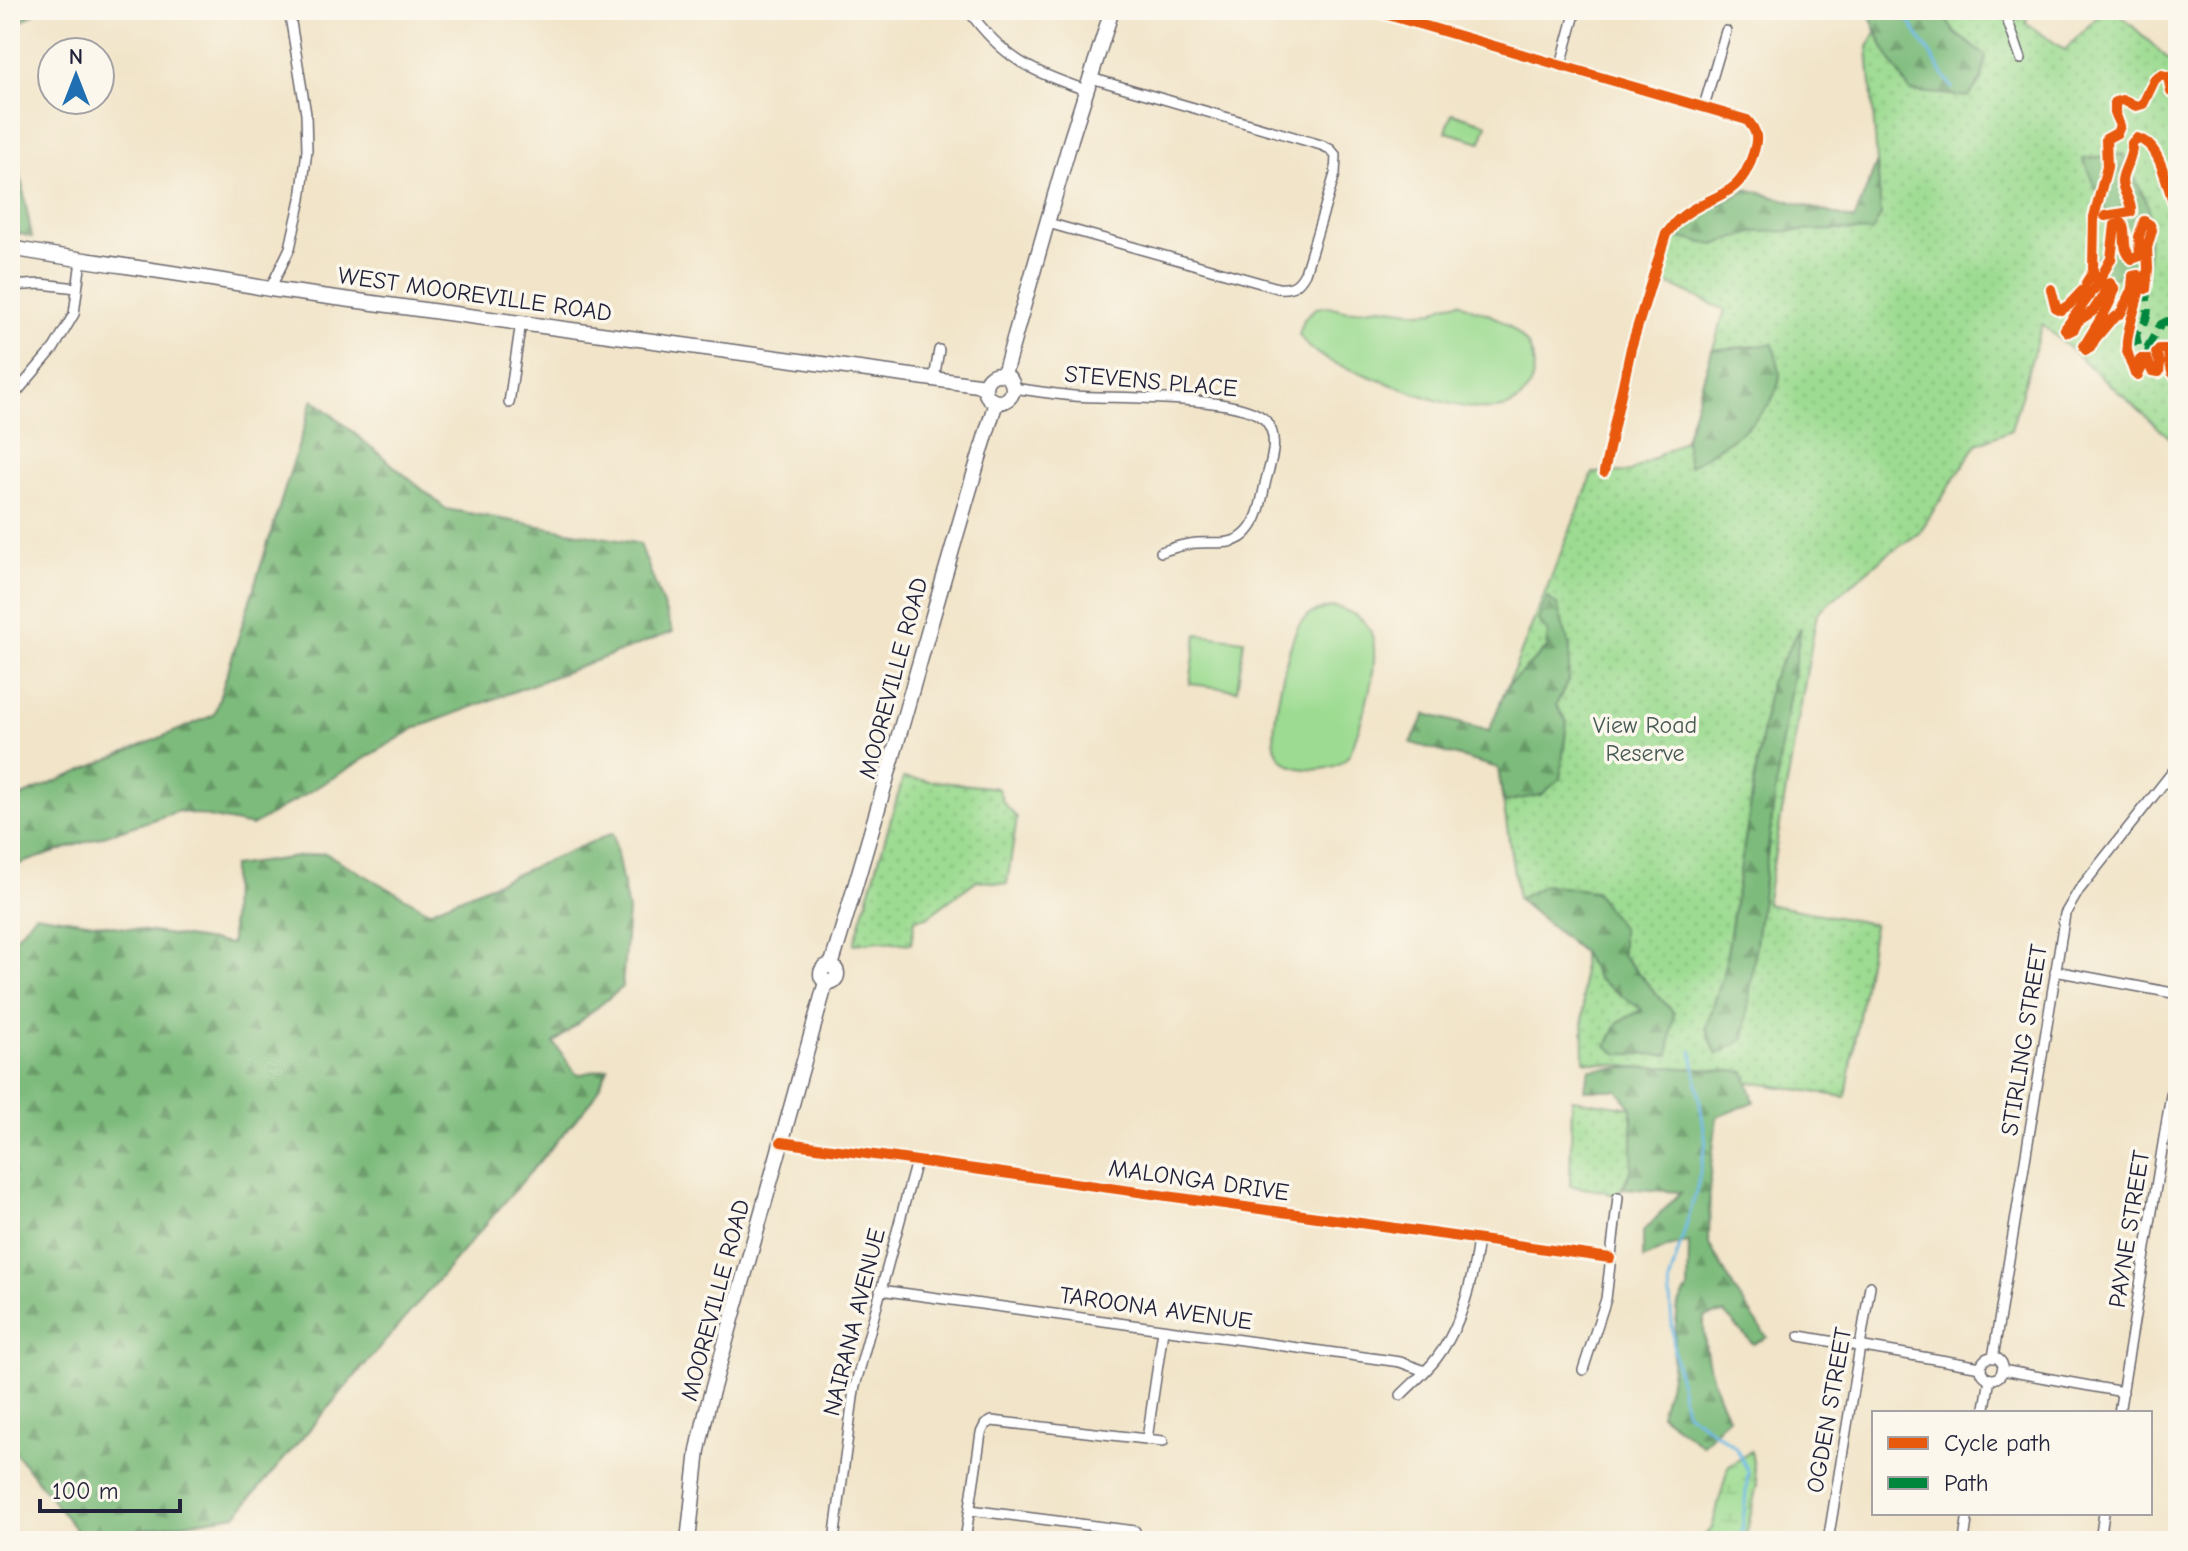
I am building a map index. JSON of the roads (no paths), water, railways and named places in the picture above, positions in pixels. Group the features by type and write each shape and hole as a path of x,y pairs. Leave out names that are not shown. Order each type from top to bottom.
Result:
{"main road":[{"path":"1004,374 1112,10"},
{"name":"WEST MOOREVILLE ROAD","path":"10,248 270,289 985,386"},
{"path":"1004,374 1014,388 1008,399 996,402 989,398 985,386 994,375 1004,374"},
{"name":"MOOREVILLE ROAD","path":"688,1541 698,1450 708,1405 826,982 837,977 836,970 831,966 996,402"}],"street":[{"path":"270,289 290,248 301,199 307,150 306,114 289,10"},
{"path":"968,10 984,32 1014,59 1049,77 1088,84 1321,145 1336,156 1335,174 1305,273 1291,289 1278,288 1048,223"},
{"path":"1371,10 1704,106 1747,120 1755,128 1758,139 1742,181 1678,220 1666,234 1631,348 1604,472"},
{"path":"1561,65 1576,10"},
{"path":"2004,10 2021,59"},
{"path":"1704,106 1726,31"},
{"path":"10,400 54,348 74,314 81,260"},
{"path":"10,286 41,284 77,288"},
{"path":"509,403 521,322"},
{"path":"934,379 939,350"},
{"name":"STEVENS PLACE","path":"1014,388 1075,396 1180,400 1236,407 1251,410 1267,422 1274,440 1272,456 1257,517 1248,531 1234,541 1191,543 1161,552"},
{"name":"STIRLING STREET","path":"1993,1358 2065,914 2079,890 2178,765"},
{"path":"2055,971 2178,994"},
{"name":"PAYNE STREET","path":"2119,1411 2178,1052"},
{"name":"MALONGA DRIVE","path":"781,1142 1610,1258"},
{"name":"NAIRANA AVENUE","path":"834,1541 854,1390 916,1161"},
{"path":"1583,1370 1606,1299 1618,1197"},
{"path":"1401,1395 1437,1357 1447,1341 1463,1306 1478,1239"},
{"name":"OGDEN STREET","path":"1828,1541 1870,1286"},
{"name":"TAROONA AVENUE","path":"880,1290 1400,1362 1425,1371"},
{"path":"1147,1439 1163,1330"},
{"path":"1800,1336 1981,1367"},
{"path":"1993,1358 2001,1364 2002,1370 1999,1376 1990,1379 1982,1373 1981,1367 1984,1361 1993,1358"},
{"path":"2002,1370 2123,1392"},
{"path":"1984,1411 1990,1379"},
{"path":"965,1541 981,1433 985,1425 992,1421 1163,1441"},
{"path":"970,1510 1135,1531"},
{"path":"1964,1541 1968,1515"},
{"path":"2100,1541 2104,1515"}],"waterway":[{"path":"1902,10 1952,88"},
{"path":"1692,1051 1706,1142 1697,1188 1669,1283 1674,1351 1685,1411 1735,1447 1748,1471 1742,1532 1735,1541"}],"park label":[{"name":"View Road Reserve","path":"1645,739"}]}
